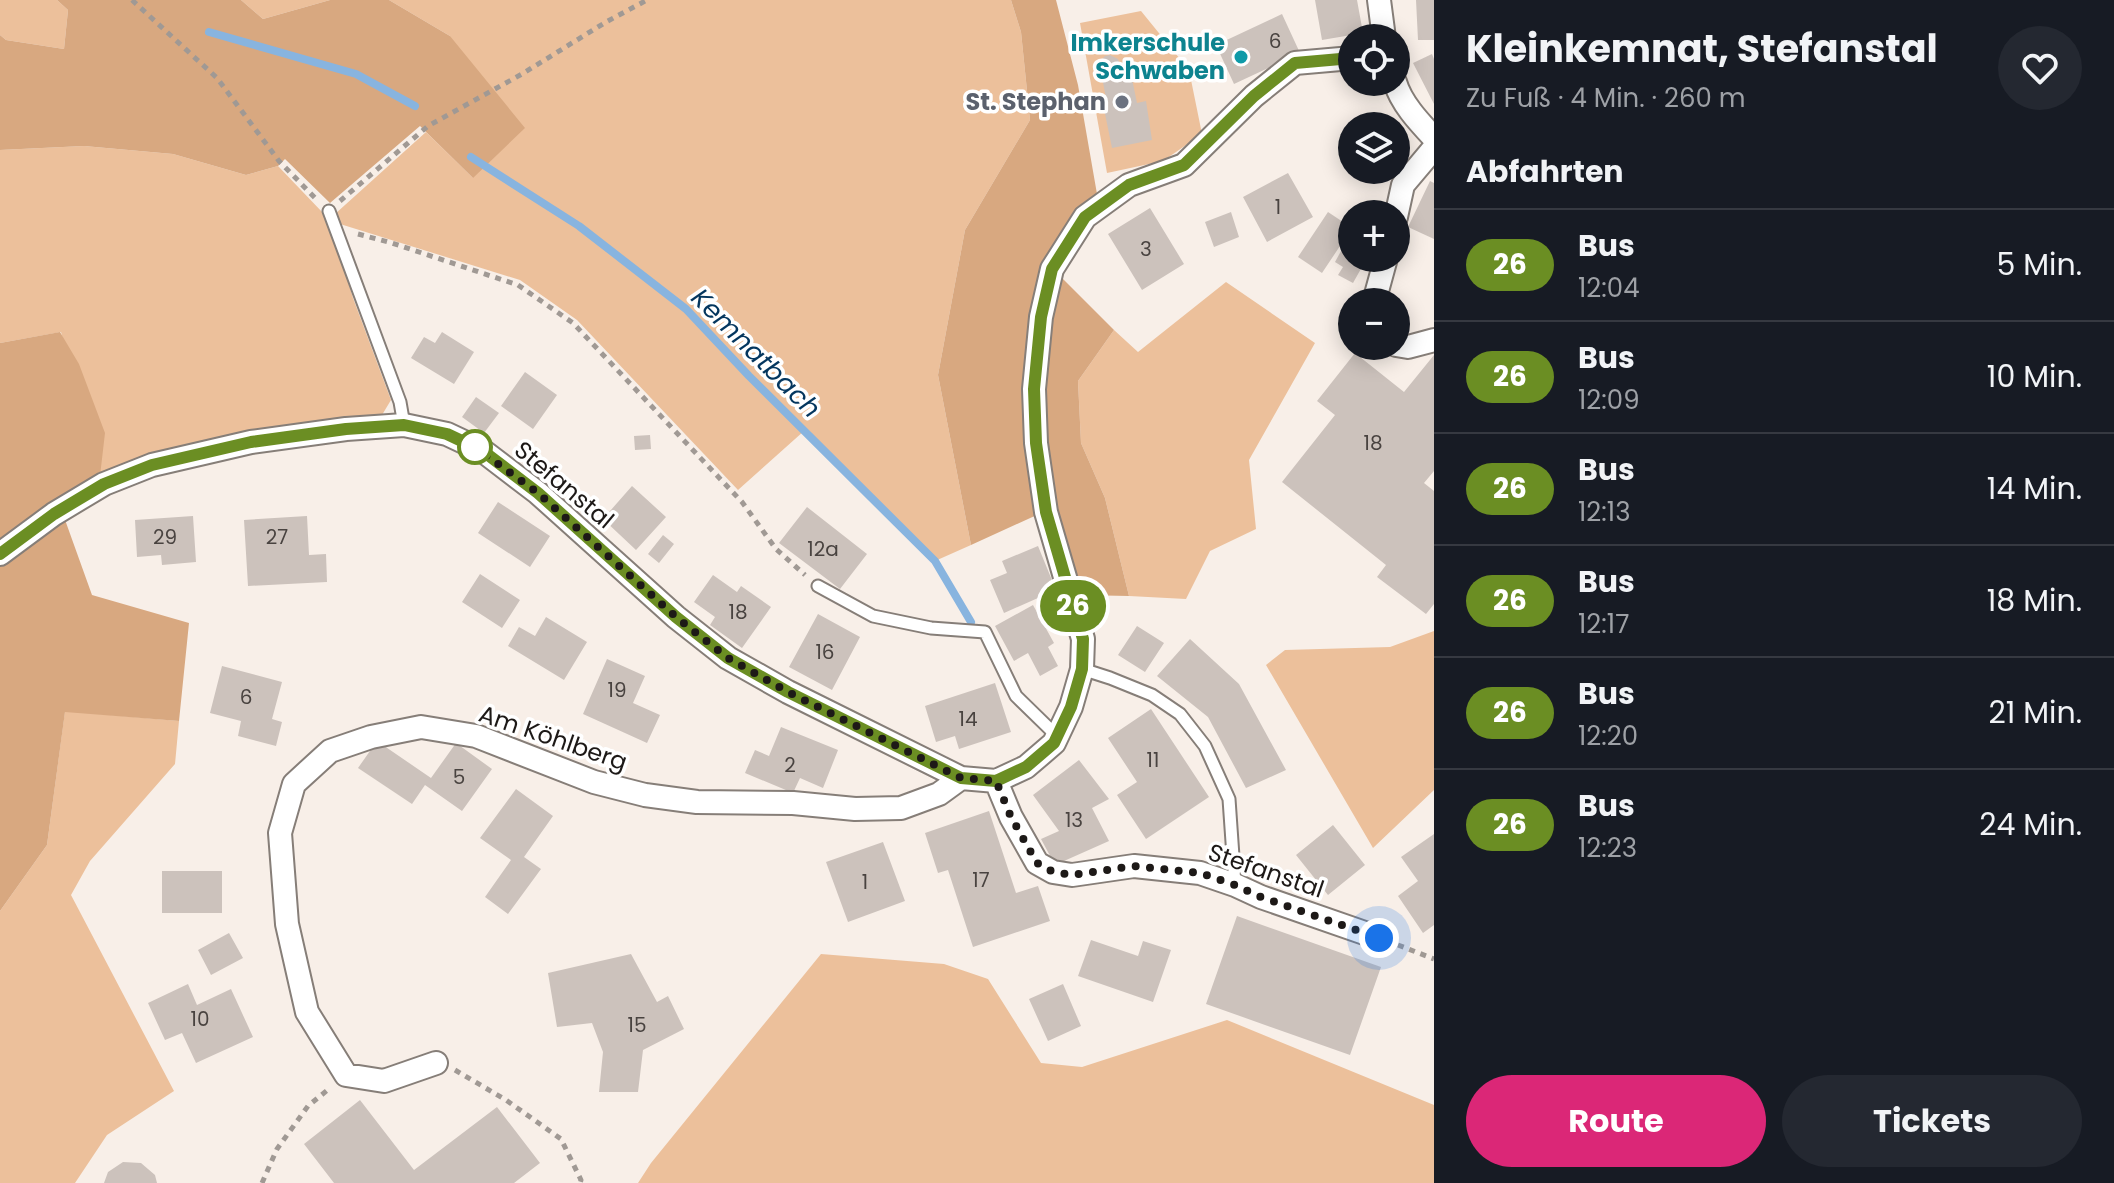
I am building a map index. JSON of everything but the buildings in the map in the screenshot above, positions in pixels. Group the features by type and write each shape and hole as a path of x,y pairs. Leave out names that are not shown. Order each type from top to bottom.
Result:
{"street":[{"path":"1379,0 1382,24"},
{"path":"996,781 1026,767 1058,737 1082,669 1083,639 1046,512 1036,443 1034,389 1039,332 1052,269 1085,217 1129,185 1184,165 1254,96 1295,63 1338,59"},
{"path":"1402,96 1417,120 1434,138"},
{"path":"1400,200 1403,185 1434,148"},
{"path":"1410,346 1434,340"},
{"name":"Stefanstal","path":"0,554 54,514 104,484 152,465 251,442 346,429 404,425 447,434 483,451 538,493 676,617 728,658 788,692 961,778 996,781 1011,817 1037,863 1053,872 1072,875 1134,866 1200,873 1379,938"},
{"name":"Am Köhlberg","path":"346,1075 307,1012 287,924 280,833 294,784 330,751 371,737 421,727 476,736 594,782 645,795 697,802 793,803 855,809 901,808 939,794 961,778"},
{"path":"346,1075 384,1081 436,1063"}],"lane":[{"path":"329,211 400,402 404,425"},
{"path":"818,586 873,616 931,628 985,632 1016,696 1058,737"},
{"path":"1082,669 1152,695 1180,714 1205,746 1229,799 1235,885"}],"path":[{"path":"132,0 217,78 279,161 329,211 428,126 647,0"},
{"path":"337,229 392,243 518,285 573,323 742,502 776,549 818,586"},
{"path":"1379,938 1434,959"},
{"path":"436,1063 458,1071 506,1100 561,1139 580,1183"},
{"path":"262,1183 277,1149 308,1106 346,1075"}],"shaded area":[{"path":"0,0 57,0 68,10 64,49 6,40 0,35"},
{"path":"57,0 241,0 263,19 330,0 389,0 450,36 525,128 473,178 420,126 330,203 285,159 278,166 246,175 173,154 84,146 0,150 0,35 6,40 64,49 68,10"},
{"path":"241,0 330,0 263,19"},
{"path":"389,0 1011,0 1021,32 1030,120 965,230 938,375 971,545 935,561 804,431 738,490 577,320 520,280 340,224 335,214 426,132 473,178 450,36"},
{"path":"1011,0 1056,0 1078,85 1097,194 1079,206 1044,263 1039,514 971,545 938,375 965,230 1030,120 1021,32"},
{"path":"1141,11 1189,70 1202,134 1163,161 1107,173 1080,23"},
{"path":"84,146 173,154 246,175 278,166 324,214 333,231 353,298 391,400 382,415 250,431 100,476 61,332 0,343 0,150"},
{"path":"1060,276 1114,330 1078,381 1081,443 1105,498 1129,596 1080,595 1054,511 1044,441 1042,390 1050,319"},
{"path":"1226,282 1315,343 1249,460 1256,529 1210,551 1186,599 1129,596 1105,498 1081,443 1078,381 1114,330 1138,352"},
{"path":"60,332 79,364 105,433 100,476 0,546 0,343"},
{"path":"64,517 92,595 189,623 179,721 65,712 47,845 0,911 0,565"},
{"path":"1434,631 1434,790 1373,848 1266,665 1285,650 1390,647"},
{"path":"65,711 179,721 175,764 90,861 71,895 174,1091 107,1135 75,1183 0,1183 0,911 47,845"},
{"path":"821,954 944,964 988,979 1041,1063 1082,1067 1227,1020 1434,1105 1434,1183 638,1183"}],"waterway":[{"name":"Kemnatbach","path":"209,32 356,74 415,106"},
{"name":"Kemnatbach","path":"471,157 579,226 686,309 935,561 971,622"}],"bus line":[{"name":"26","path":"0,554 54,514 104,484 152,465 251,442 346,429 404,425 447,434 483,451 538,493 676,617 728,658 788,692 961,778 996,781 1026,767 1054,743 1071,707 1082,669 1083,639 1046,512 1036,443 1034,389 1041,317 1052,269 1085,217 1129,185 1184,165 1254,96 1295,63 1338,59"}],"place":[{"name":"Imkerschule Schwaben","path":"1241,57"},
{"name":"St. Stephan","path":"1122,102"}],"route":[{"path":"475,447 538,493 676,617 728,658 788,692 961,778 996,781 1011,817 1037,863 1053,872 1072,875 1134,866 1200,873 1379,938"}]}
